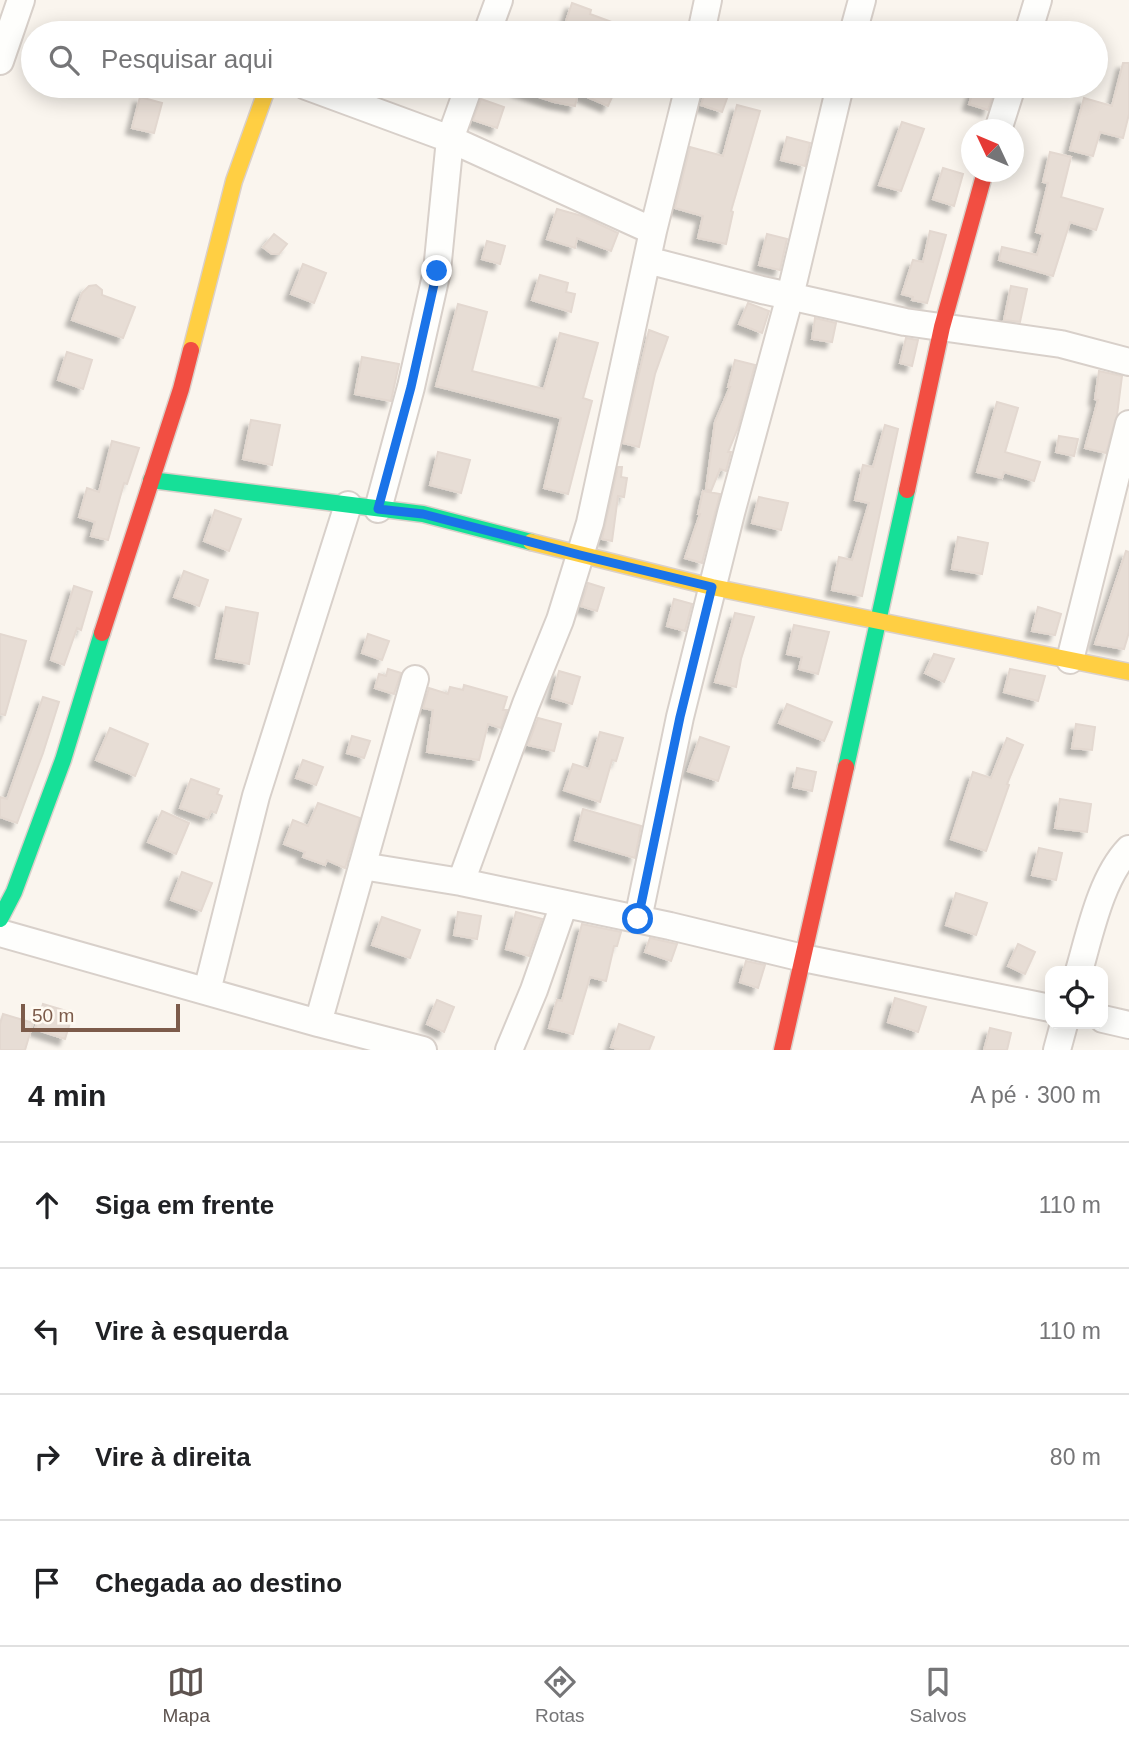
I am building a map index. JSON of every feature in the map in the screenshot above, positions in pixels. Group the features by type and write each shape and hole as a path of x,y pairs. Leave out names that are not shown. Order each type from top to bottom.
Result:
{"street":[{"path":"0,61 21,0"},
{"path":"491,21 499,0"},
{"path":"704,21 708,0"},
{"path":"856,21 862,0"},
{"path":"1032,21 1038,0"},
{"path":"0,919 14,892 64,760 120,572 181,389 234,181 264,98"},
{"path":"339,98 450,139 653,231"},
{"path":"378,509 411,387 437,271 450,139 465,98"},
{"path":"461,882 526,704 560,620 590,523 653,231 686,98"},
{"path":"638,919 680,717 837,98"},
{"path":"1002,119 1008,98"},
{"path":"782,1050 942,327 982,182"},
{"path":"647,260 905,322 1061,344 1129,362"},
{"path":"1070,660 1129,424"},
{"path":"151,480 423,514 712,587 1129,672"},
{"path":"207,991 256,796 348,505"},
{"path":"318,1023 415,679"},
{"path":"1080,966 1098,905 1120,859 1129,849"},
{"path":"362,866 461,882 638,919 803,958 1045,1007"},
{"path":"509,1050 534,990 564,904"},
{"path":"0,933 422,1050"},
{"path":"1108,1020 1129,1025"},
{"path":"1057,1050 1063,1029"}],"building":[{"path":"572,3 609,21 566,21"},
{"path":"1123,63 1129,63 1129,114 1123,138 1100,132 1093,156 1070,150 1084,98 1112,106"},
{"path":"140,98 162,103 154,133 132,128"},
{"path":"542,98 577,98 575,106"},
{"path":"590,98 612,98 608,106"},
{"path":"703,98 727,98 722,112 701,105"},
{"path":"971,98 992,98 988,110 969,104"},
{"path":"481,99 504,107 497,128 473,120"},
{"path":"737,105 760,111 731,211 733,212 726,244 698,238 703,216 675,208 690,147 723,156"},
{"path":"902,122 924,129 901,191 879,185"},
{"path":"787,137 810,143 805,166 781,160"},
{"path":"1050,152 1071,157 1061,197 1103,209 1096,230 1070,222 1053,276 999,260 1002,247 1037,255 1043,234 1036,232 1048,183 1043,182"},
{"path":"943,168 961,173 954,206 933,199"},
{"path":"557,209 582,216 618,233 611,251 577,238 575,248 547,239"},
{"path":"930,231 946,235 927,303 912,300 913,297 902,294 913,260 923,262"},
{"path":"274,234 287,244 279,254 272,254 263,247"},
{"path":"767,234 787,239 780,270 759,265"},
{"path":"487,241 505,246 500,264 482,259"},
{"path":"303,264 326,273 314,303 291,294"},
{"path":"540,275 568,283 566,292 575,294 571,312 532,300"},
{"path":"96,285 102,290 102,295 135,307 123,338 72,320 82,293 89,286"},
{"path":"1011,286 1027,289 1020,322 1004,320"},
{"path":"748,303 769,311 762,333 739,324"},
{"path":"458,304 487,312 472,371 544,389 560,333 598,343 583,398 592,401 568,494 544,488 561,418 436,386"},
{"path":"815,318 836,323 832,342 812,339"},
{"path":"649,330 668,337 655,374 639,447 623,443"},
{"path":"906,338 918,340 912,366 900,363"},
{"path":"67,352 92,360 83,389 58,380"},
{"path":"362,357 399,364 391,401 355,394"},
{"path":"735,360 755,365 738,428 728,452 731,452 726,471 720,469 711,491 706,489 715,422 730,387"},
{"path":"1099,371 1122,376 1117,415 1106,453 1085,448 1098,400 1095,399"},
{"path":"997,402 1018,408 1005,452 1040,462 1034,481 1004,472 1002,478 977,472"},
{"path":"251,420 280,425 272,465 243,459"},
{"path":"885,425 898,429 862,596 832,590 839,557 852,560 869,503 855,500 863,465 873,467"},
{"path":"1059,436 1078,439 1074,456 1056,452"},
{"path":"112,441 139,448 127,484 124,483 108,540 91,536 95,522 79,517 87,488 99,492"},
{"path":"438,452 470,460 461,493 430,485"},
{"path":"618,467 622,467 621,477 627,478 624,497 618,496 612,541 602,539"},
{"path":"703,491 720,494 702,563 685,558 700,514"},
{"path":"759,497 788,503 781,530 752,523"},
{"path":"215,510 241,519 229,551 204,541"},
{"path":"958,537 988,543 982,574 952,569"},
{"path":"1126,551 1129,552 1129,632 1124,649 1095,644"},
{"path":"184,571 208,580 199,606 174,597"},
{"path":"588,583 604,588 597,611 581,606"},
{"path":"74,586 92,592 81,630 77,628 64,665 51,660"},
{"path":"674,599 692,604 685,631 667,626"},
{"path":"226,607 258,613 249,664 216,658"},
{"path":"1038,607 1061,614 1055,635 1032,631"},
{"path":"735,613 754,617 741,659 736,687 715,682"},
{"path":"794,625 829,632 818,674 799,669 802,657 787,654"},
{"path":"0,634 26,641 5,715 0,714"},
{"path":"368,634 389,641 382,660 362,653"},
{"path":"934,654 954,659 944,682 925,673"},
{"path":"388,669 401,673 394,694 375,688 379,674 386,676"},
{"path":"1010,669 1045,676 1038,701 1004,692"},
{"path":"559,671 580,677 572,704 552,698"},
{"path":"464,685 507,697 503,710 507,710 501,728 488,724 479,760 427,752 433,710 423,708 429,688 448,694 450,687 463,690"},
{"path":"43,697 59,702 17,823 0,817 0,797 7,799"},
{"path":"787,704 832,722 824,741 779,723"},
{"path":"538,718 561,724 554,751 528,745"},
{"path":"1076,724 1095,727 1092,750 1072,748"},
{"path":"110,728 148,744 135,776 96,760"},
{"path":"600,732 623,738 616,761 612,760 600,802 564,790 573,764 589,769"},
{"path":"352,736 370,741 364,758 347,753"},
{"path":"700,737 729,747 718,781 688,771"},
{"path":"1007,738 1023,745 1007,784 1009,785 986,851 951,839 973,772 991,778"},
{"path":"303,760 323,767 316,785 296,778"},
{"path":"797,768 816,772 812,791 793,787"},
{"path":"191,779 219,789 217,794 222,796 216,813 211,811 208,818 180,808"},
{"path":"1060,799 1091,804 1087,832 1055,828"},
{"path":"318,803 360,818 345,868 327,860 325,865 303,857 305,852 284,844 293,820 308,826"},
{"path":"583,809 641,826 635,858 575,840"},
{"path":"162,811 189,823 176,854 148,842"},
{"path":"1039,848 1062,853 1056,880 1032,875"},
{"path":"182,872 212,883 201,911 171,900"},
{"path":"956,893 987,903 976,935 946,925"},
{"path":"458,912 481,916 477,939 454,935"},
{"path":"516,912 542,919 529,956 506,949"},
{"path":"382,917 420,930 410,958 372,945"},
{"path":"582,924 621,932 617,946 614,946 606,981 590,977 573,1034 549,1028 557,1000 562,1001"},
{"path":"650,938 677,944 671,961 645,952"},
{"path":"1018,944 1035,952 1025,974 1008,966"},
{"path":"746,961 765,965 758,988 740,982"},
{"path":"895,998 926,1007 918,1032 888,1022"},
{"path":"437,1000 454,1007 444,1032 427,1024"},
{"path":"43,1004 73,1013 65,1039 35,1029"},
{"path":"3,1014 33,1023 25,1050 0,1050 0,1024"},
{"path":"619,1024 654,1037 649,1050 620,1050 611,1047"},
{"path":"990,1028 1011,1033 1007,1050 984,1050"}],"traffic: fast":[{"path":"151,480 423,514 531,542"},
{"path":"846,767 907,490"},
{"path":"0,919 14,892 63,760 102,633"}],"traffic: slow":[{"path":"191,350 234,181 264,98"},
{"path":"531,542 712,587 1129,672"}],"traffic: jam":[{"path":"907,490 942,327 982,182"},
{"path":"102,633 181,389 191,350"},
{"path":"782,1050 846,767"}],"route":[{"path":"437,271 411,387 378,509 423,514 712,587 680,717 638,919"}]}
